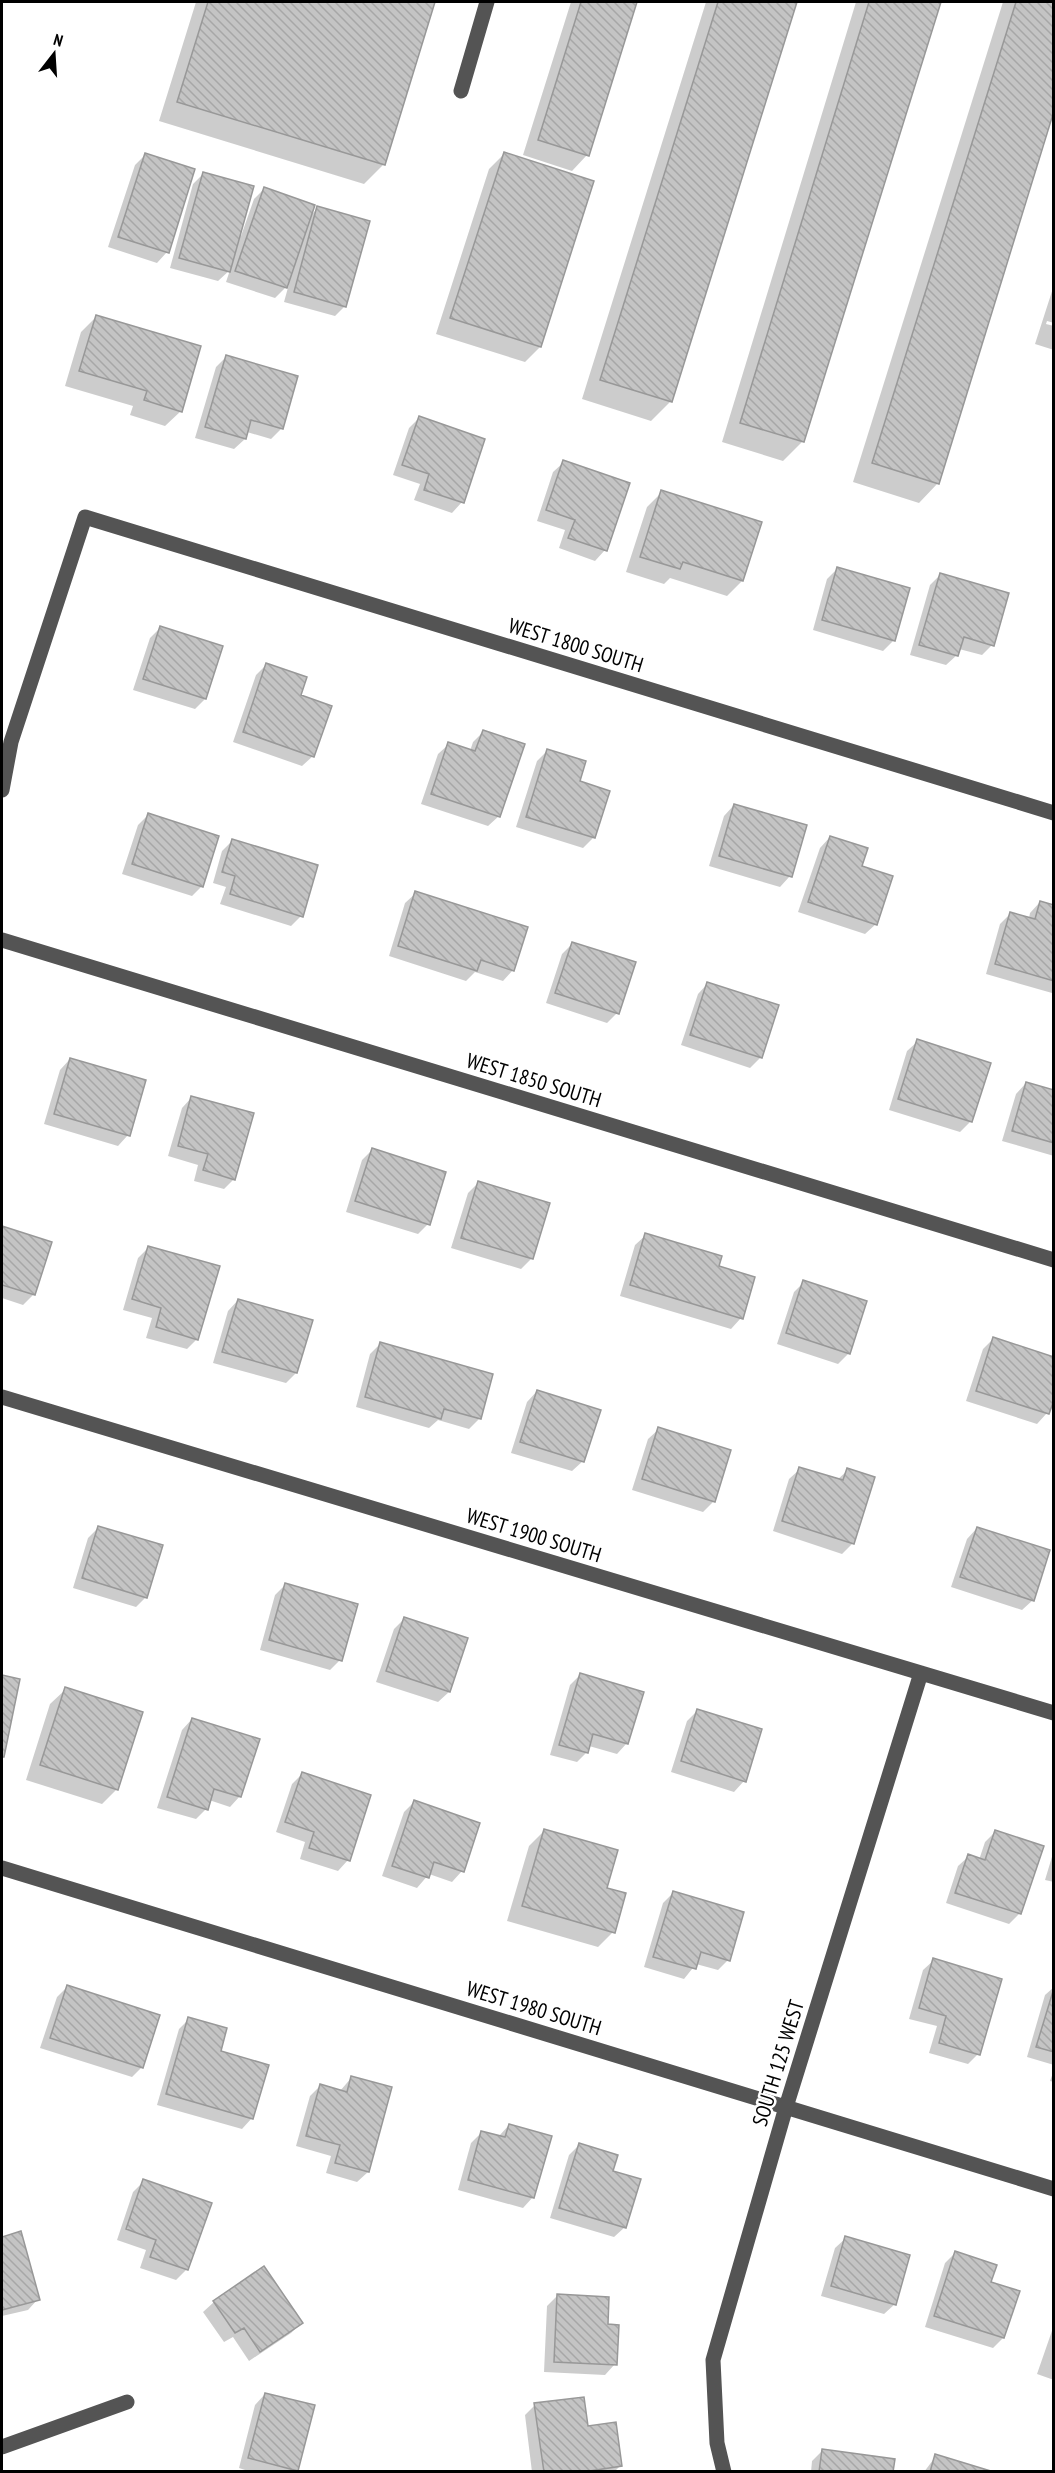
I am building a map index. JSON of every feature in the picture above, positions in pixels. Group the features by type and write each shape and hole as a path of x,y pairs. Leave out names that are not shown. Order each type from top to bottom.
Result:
{"street":[{"path":"460,91 487,2"},
{"name":"WEST 1800 SOUTH","path":"2,790 11,742 86,517 1053,813"},
{"name":"WEST 1850 SOUTH","path":"2,940 1053,1260"},
{"name":"WEST 1900 SOUTH","path":"2,1397 1053,1713"},
{"name":"SOUTH 125 WEST","path":"724,2472 717,2443 713,2360 786,2107 921,1673"},
{"name":"WEST 1980 SOUTH","path":"2,1868 1053,2189"},
{"path":"2,2447 127,2402"}],"building":[{"path":"208,2 435,2 385,165 177,102"},
{"path":"581,2 637,2 589,156 538,140"},
{"path":"718,2 797,2 672,402 600,380"},
{"path":"869,2 941,2 804,442 740,423"},
{"path":"1016,2 1054,2 1054,111 939,484 872,463"},
{"path":"504,152 594,181 541,347 450,318"},
{"path":"145,153 195,169 169,253 118,237"},
{"path":"203,172 254,186 230,272 179,258"},
{"path":"264,187 315,205 287,288 235,271"},
{"path":"317,206 370,221 346,307 294,292"},
{"path":"96,315 201,346 182,412 144,400 147,391 79,371"},
{"path":"226,355 298,376 283,429 251,420 246,439 205,427"},
{"path":"419,416 485,439 464,503 424,490 429,474 402,465"},
{"path":"563,460 630,483 607,551 568,538 575,520 546,510"},
{"path":"661,490 762,522 743,581 683,562 680,569 640,557"},
{"path":"837,567 910,588 895,641 822,620"},
{"path":"940,573 1009,593 994,646 964,637 958,656 919,645"},
{"path":"160,626 223,646 206,699 143,679"},
{"path":"266,663 307,677 301,695 332,706 314,757 243,732"},
{"path":"483,730 525,744 500,817 431,794 448,742 475,751"},
{"path":"547,749 586,761 580,781 610,791 595,838 526,817"},
{"path":"734,804 807,825 792,877 719,856"},
{"path":"148,813 219,836 203,887 132,864"},
{"path":"830,836 868,848 862,866 893,876 877,925 808,902"},
{"path":"232,839 318,865 303,917 230,894 235,876 222,872"},
{"path":"415,891 528,927 514,971 481,960 477,971 398,946"},
{"path":"1040,901 1054,905 1054,981 995,964 1010,912 1035,919"},
{"path":"572,942 636,962 619,1014 555,993"},
{"path":"707,982 779,1005 762,1058 690,1035"},
{"path":"917,1039 991,1063 972,1122 898,1099"},
{"path":"70,1058 146,1080 130,1136 54,1114"},
{"path":"1026,1082 1054,1090 1054,1143 1012,1131"},
{"path":"191,1096 254,1113 235,1180 203,1170 208,1154 178,1146"},
{"path":"372,1148 446,1172 430,1225 355,1201"},
{"path":"478,1181 550,1203 533,1259 461,1238"},
{"path":"2,1226 52,1242 35,1295 2,1285"},
{"path":"645,1233 722,1256 719,1266 755,1277 743,1319 630,1285"},
{"path":"148,1246 220,1266 198,1340 156,1327 161,1308 132,1299"},
{"path":"803,1280 867,1301 850,1354 786,1333"},
{"path":"238,1299 313,1320 297,1373 222,1352"},
{"path":"993,1337 1054,1357 1054,1400 1049,1414 976,1391"},
{"path":"380,1342 493,1374 481,1419 444,1409 441,1419 365,1397"},
{"path":"537,1390 601,1410 584,1462 520,1442"},
{"path":"658,1427 731,1450 715,1502 642,1479"},
{"path":"799,1467 843,1480 847,1468 875,1477 854,1544 782,1521"},
{"path":"98,1526 163,1545 147,1598 82,1578"},
{"path":"977,1527 1050,1550 1034,1601 960,1577"},
{"path":"285,1583 358,1604 342,1661 269,1640"},
{"path":"404,1617 468,1638 450,1692 386,1671"},
{"path":"580,1673 644,1692 628,1744 593,1734 588,1753 559,1745"},
{"path":"2,1675 20,1679 4,1757 2,1757"},
{"path":"65,1687 143,1712 118,1790 40,1765"},
{"path":"697,1709 762,1729 746,1782 681,1761"},
{"path":"192,1718 260,1739 241,1797 214,1789 208,1810 167,1797"},
{"path":"302,1772 371,1795 350,1861 309,1848 314,1832 285,1822"},
{"path":"414,1800 480,1823 464,1872 434,1862 429,1878 392,1866"},
{"path":"544,1829 618,1850 607,1888 626,1893 615,1933 522,1906"},
{"path":"995,1830 1044,1846 1021,1914 955,1893 968,1854 985,1860"},
{"path":"673,1891 744,1912 730,1961 701,1952 696,1969 653,1957"},
{"path":"933,1958 1002,1979 980,2055 939,2043 946,2016 919,2008"},
{"path":"67,1985 160,2015 143,2068 50,2038"},
{"path":"1054,1988 1054,2052 1036,2047"},
{"path":"188,2017 227,2028 221,2051 269,2065 253,2119 166,2094"},
{"path":"351,2076 392,2087 369,2172 335,2163 340,2145 306,2136 320,2084 347,2092"},
{"path":"509,2124 552,2136 534,2198 468,2180 481,2131 505,2137"},
{"path":"579,2143 618,2155 613,2171 641,2179 626,2228 559,2208"},
{"path":"143,2179 212,2203 188,2270 150,2257 156,2240 126,2229"},
{"path":"21,2231 40,2300 2,2310 2,2237"},
{"path":"845,2236 910,2255 896,2305 831,2286"},
{"path":"955,2251 997,2265 991,2282 1020,2291 1004,2338 934,2316"},
{"path":"264,2266 303,2323 260,2352 244,2328 235,2333 213,2301"},
{"path":"557,2294 609,2297 608,2324 619,2325 617,2365 554,2362"},
{"path":"265,2393 315,2405 298,2471 248,2458"},
{"path":"584,2397 588,2426 616,2422 622,2466 583,2472 544,2472 534,2403"},
{"path":"822,2449 895,2459 893,2472 819,2472"},
{"path":"935,2454 994,2472 930,2472"}]}
